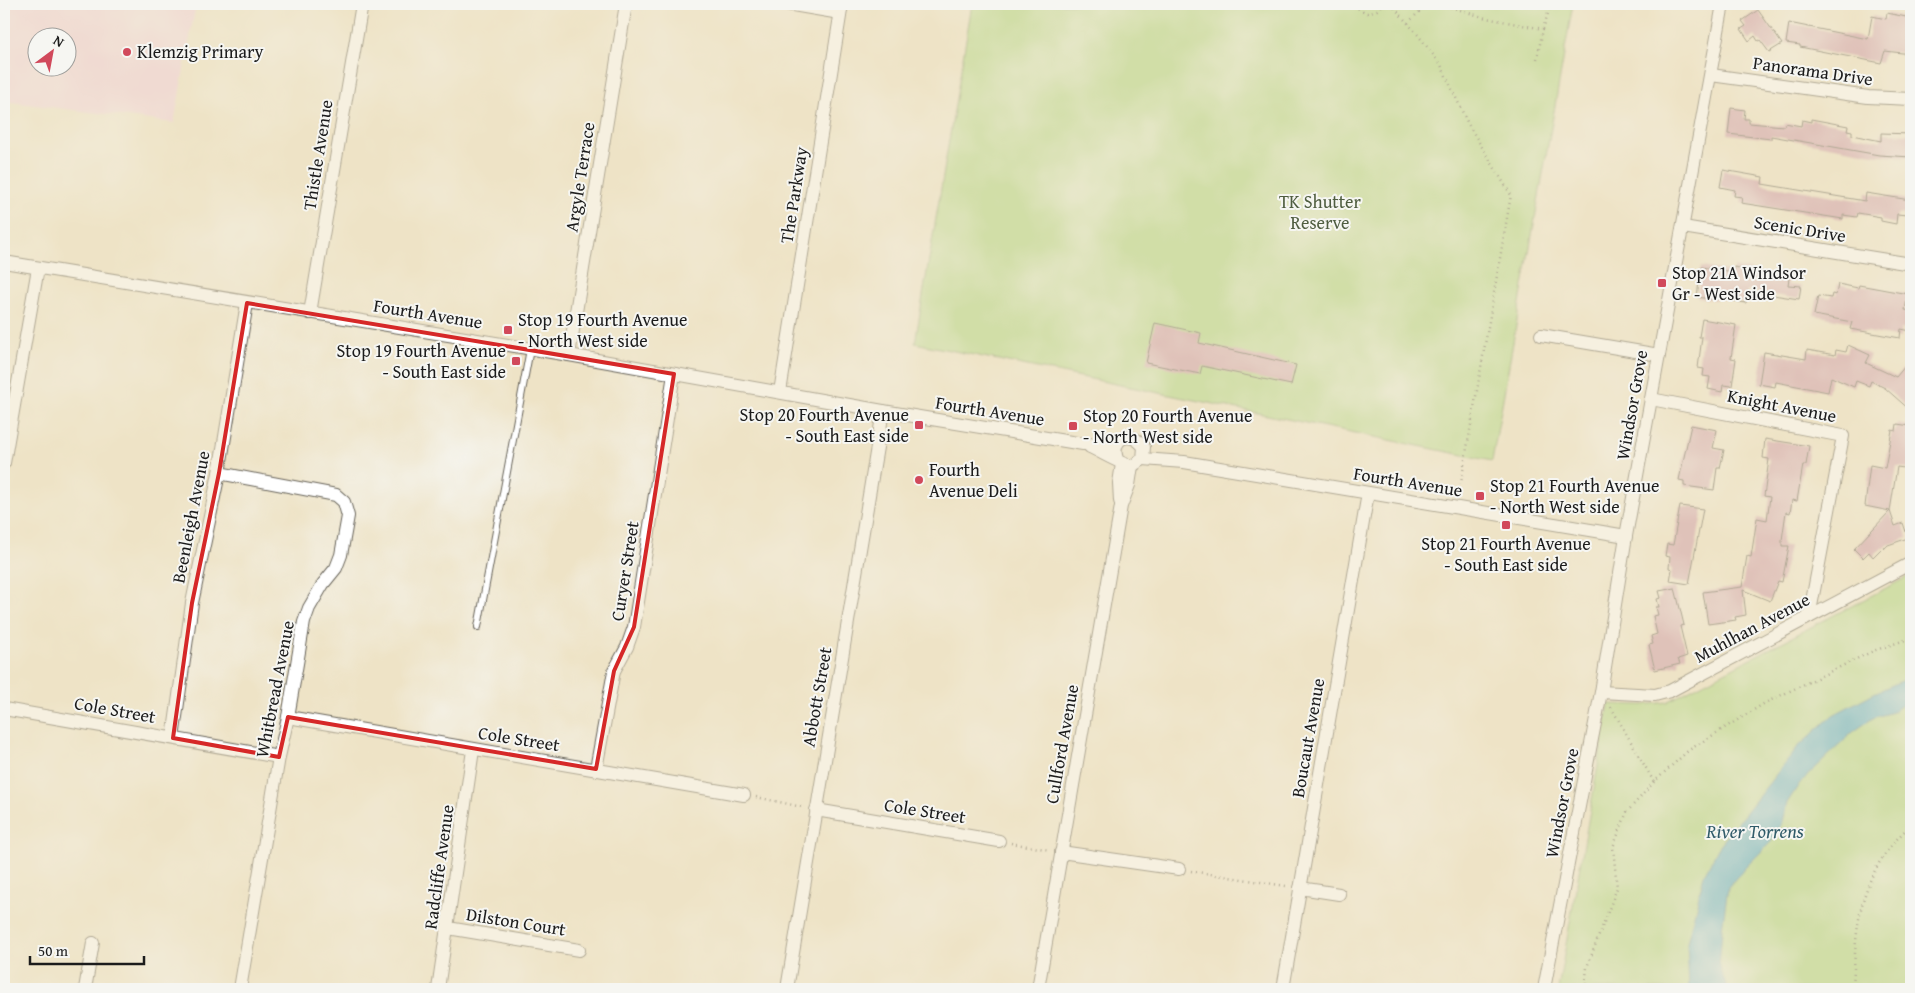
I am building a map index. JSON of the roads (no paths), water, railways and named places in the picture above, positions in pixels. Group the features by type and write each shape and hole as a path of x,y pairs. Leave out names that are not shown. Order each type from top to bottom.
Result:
{"street":[{"name":"Thistle Avenue","path":"310,313 362,4"},
{"name":"Argyle Terrace","path":"569,356 626,4"},
{"path":"787,4 841,9"},
{"name":"Windsor Grove","path":"1544,989 1601,692 1626,536 1724,4"},
{"name":"The Parkway","path":"780,392 841,9"},
{"name":"Panorama Drive","path":"1711,75 1868,97 1911,99"},
{"name":"Scenic Drive","path":"1683,227 1911,264"},
{"name":"Fourth Avenue","path":"4,262 530,349 1083,444 1116,445 1125,437 1132,436 1138,439 1132,459"},
{"path":"4,462 38,268"},
{"name":"Beenleigh Avenue","path":"173,738 192,603 219,473 247,303"},
{"path":"1541,336 1659,355"},
{"name":"Curyer Street","path":"596,769 614,671 627,648 634,627 674,374"},
{"name":"Knight Avenue","path":"1651,399 1843,436 1809,617"},
{"name":"Abbott Street","path":"787,989 883,411"},
{"name":"Fourth Avenue","path":"1083,444 1132,459 1184,462 1626,536"},
{"name":"Cullford Avenue","path":"1038,989 1120,506 1129,485 1132,459 1115,452 1116,445"},
{"name":"Whitbread Avenue","path":"219,473 336,494 344,502 348,516 341,555 336,568 323,584 309,608 304,622 240,989"},
{"name":"Boucaut Avenue","path":"1284,989 1368,493"},
{"name":"Muhlhan Avenue","path":"1601,692 1655,696 1670,691 1911,563"},
{"name":"Cole Street","path":"4,709 279,757"},
{"name":"Cole Street","path":"288,717 744,795"},
{"name":"Radcliffe Avenue","path":"438,989 473,750"},
{"name":"Cole Street","path":"816,810 1000,841"},
{"path":"1061,852 1179,869"},
{"path":"1300,888 1338,894"},
{"name":"Dilston Court","path":"448,928 580,950"},
{"path":"85,989 93,943"}],"lane":[{"path":"478,627 530,349"}],"water":[{"name":"River Torrens","path":"1911,677 1911,699 1892,712 1873,718 1853,732 1800,783 1787,803 1781,825 1770,843 1728,887 1719,967 1728,989 1689,989 1687,943 1704,875 1720,845 1797,748 1833,715 1874,693"}],"place":[{"name":"Klemzig Primary","path":"127,52"},
{"name":"Stop 21A Windsor Gr - West side","path":"1662,283"},
{"name":"Stop 19 Fourth Avenue - North West side","path":"508,330"},
{"name":"Stop 19 Fourth Avenue - South East side","path":"516,361"},
{"name":"Stop 20 Fourth Avenue - South East side","path":"919,425"},
{"name":"Stop 20 Fourth Avenue - North West side","path":"1073,426"},
{"name":"Fourth Avenue Deli","path":"919,480"},
{"name":"Stop 21 Fourth Avenue - North West side","path":"1480,496"},
{"name":"Stop 21 Fourth Avenue - South East side","path":"1506,525"}],"park label":[{"name":"TK Shutter Reserve","path":"1320,212"}]}
